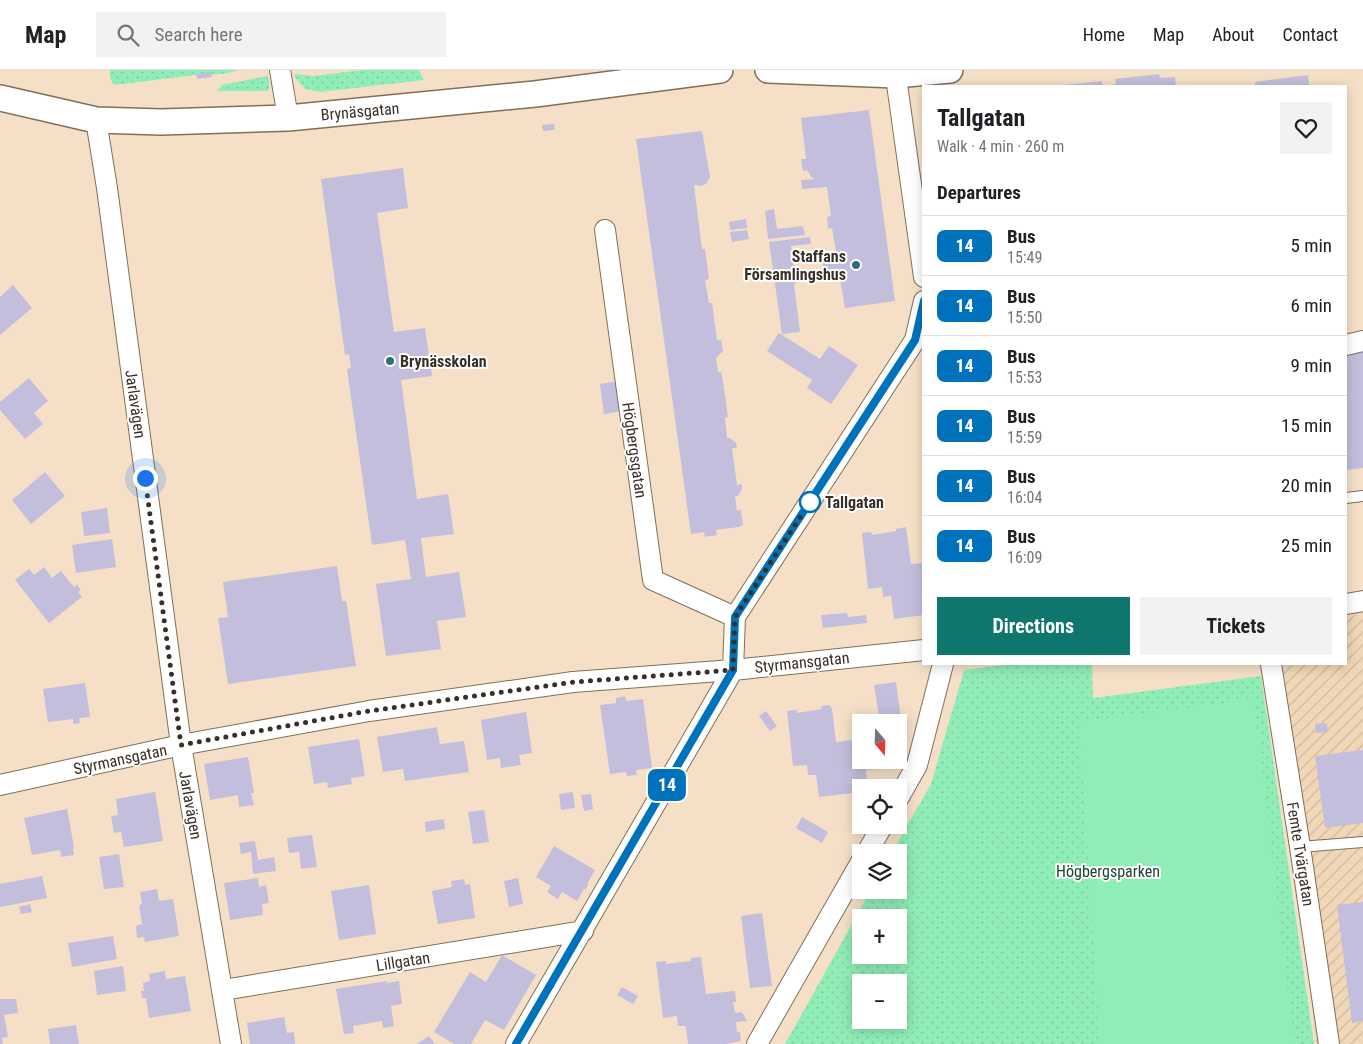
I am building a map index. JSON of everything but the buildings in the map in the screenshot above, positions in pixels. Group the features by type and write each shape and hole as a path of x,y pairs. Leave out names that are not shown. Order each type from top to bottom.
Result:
{"street":[{"path":"280,70 288,118"},
{"name":"Brynäsgatan","path":"0,98 96,120 161,122 288,118 535,94 720,70"},
{"path":"768,70 896,73 950,70"},
{"path":"896,73 922,262"},
{"name":"Jarlavägen","path":"96,120 181,745 231,1044"},
{"name":"Högbergsgatan","path":"605,230 653,580 735,617"},
{"path":"516,1044 733,670 735,617 915,340 922,310"},
{"path":"1347,345 1363,341"},
{"path":"1347,604 1363,601"},
{"name":"Styrmansgatan","path":"0,784 181,745 369,711 574,682 733,670 922,650"},
{"path":"907,783 917,765 943,665"},
{"name":"Femte Tvärgatan","path":"1271,665 1329,1044"},
{"path":"757,1044 852,878"},
{"name":"Lillgatan","path":"223,990 583,931"}],"lane":[{"path":"1347,498 1363,496"},
{"path":"1300,848 1363,842"}],"shaded area":[{"path":"1363,611 1363,1044 1316,1044 1277,665 1347,665 1347,613"}],"green space":[{"path":"110,70 239,70 223,74 196,75 114,85 110,78"},
{"path":"363,70 419,70 424,80 320,92 305,89 294,76 296,74 313,76"},
{"path":"267,76 269,79 268,91 217,91 222,85"},
{"name":"Högbergsparken","path":"1003,665 1092,665 1093,698 1261,676 1314,1044 785,1044 852,924 852,964 907,964 907,909 860,909 866,899 907,899 907,844 897,844 902,834 907,834 907,826 931,784 964,670"},
{"path":"1254,699 1294,1044 1100,1044 1079,722"}],"bus line":[{"name":"14","path":"516,1044 733,670 735,617 915,340 922,310"}],"place":[{"name":"Staffans Församlingshus","path":"856,265"},
{"name":"Brynässkolan","path":"390,361"},
{"name":"Tallgatan","path":"810,502"}],"route":[{"path":"145,478 181,745 369,711 574,682 733,670 735,617 810,502"}]}
